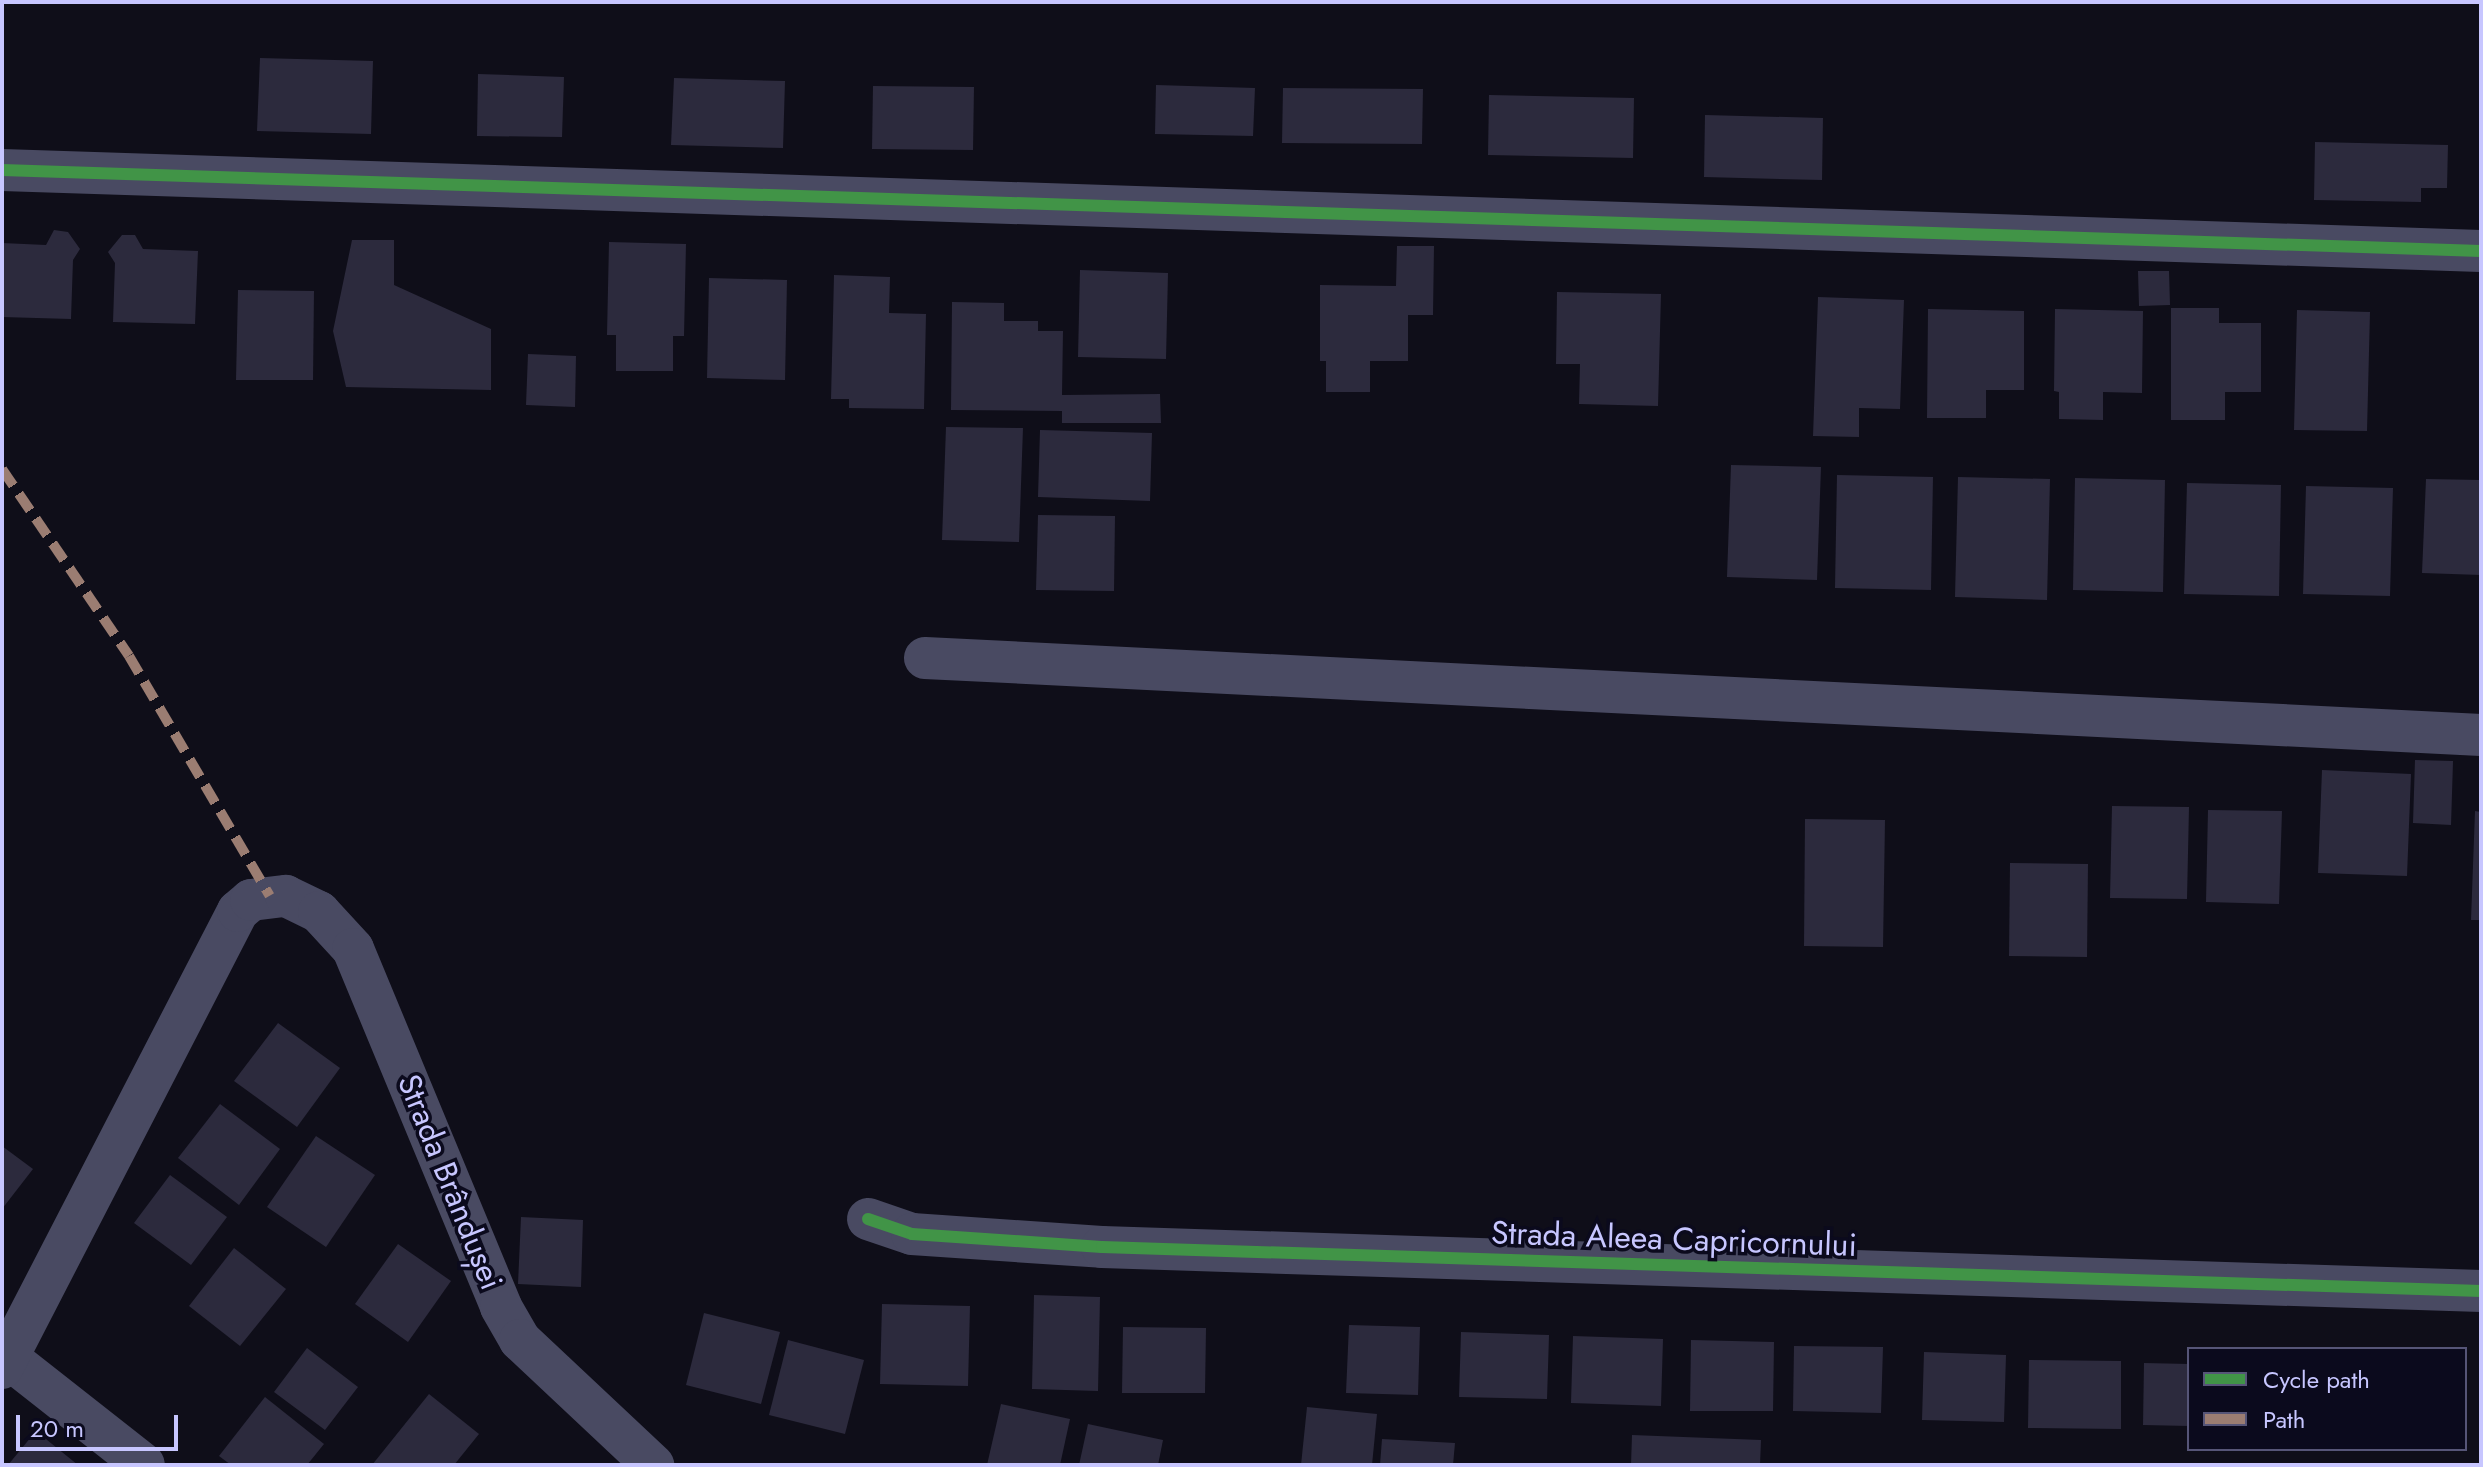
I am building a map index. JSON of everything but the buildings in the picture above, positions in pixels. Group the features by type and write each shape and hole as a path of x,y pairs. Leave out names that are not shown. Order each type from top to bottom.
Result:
{"street":[{"path":"2,170 2481,251"},
{"path":"925,658 2481,735"},
{"name":"Strada Brândușei","path":"5,1362 238,911 251,900 286,896 319,912 353,949 520,1340 653,1465"},
{"name":"Strada Aleea Capricornului","path":"868,1219 912,1234 1102,1247 2481,1291"},
{"path":"5,1362 144,1465"}],"marked path":[{"path":"2,469 129,656 270,896"}],"cycle path":[{"path":"2,170 2481,251"},
{"path":"868,1219 912,1234 1102,1247 2481,1291"}]}
